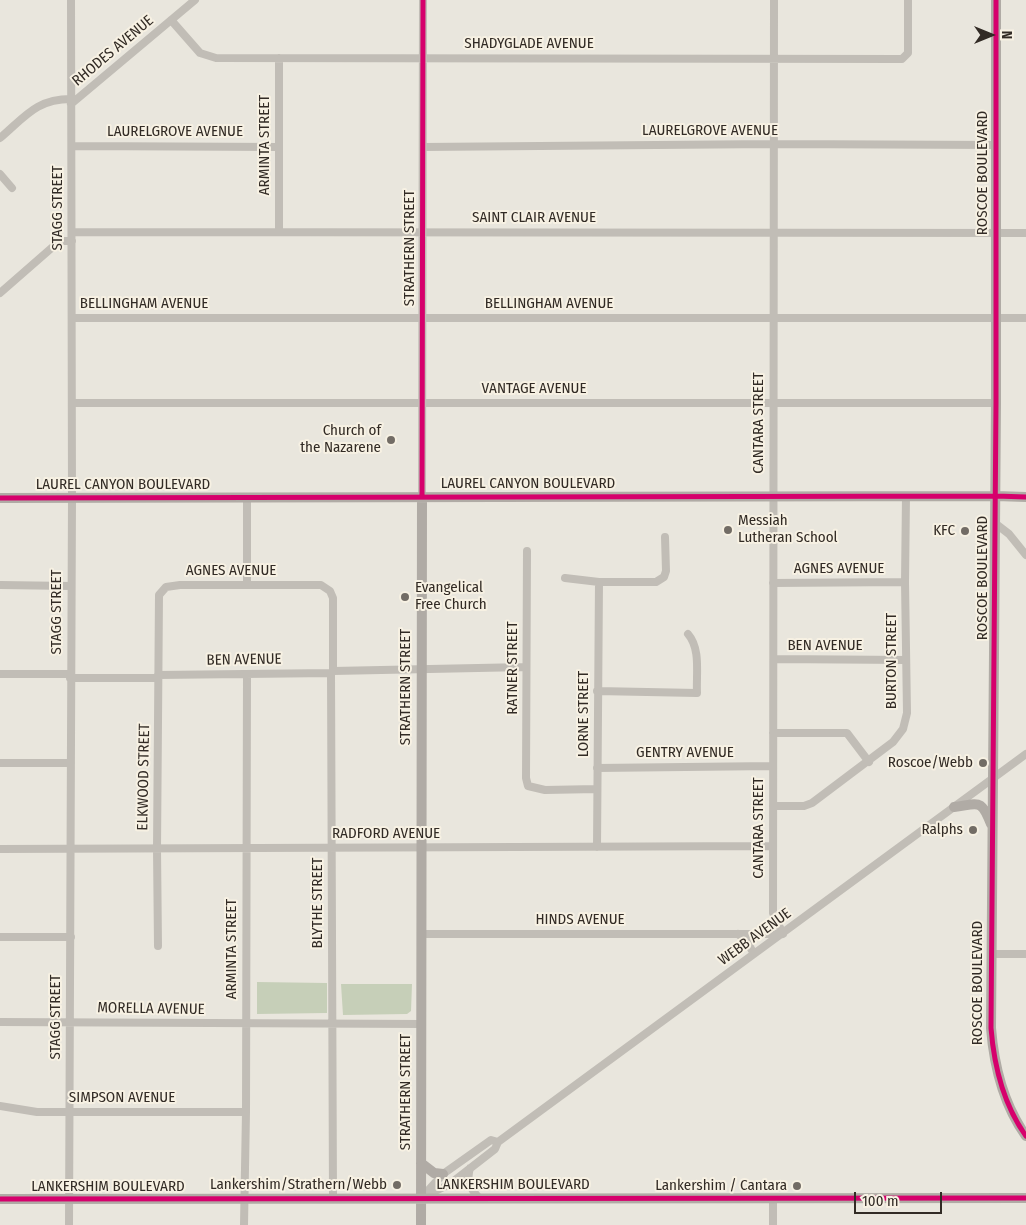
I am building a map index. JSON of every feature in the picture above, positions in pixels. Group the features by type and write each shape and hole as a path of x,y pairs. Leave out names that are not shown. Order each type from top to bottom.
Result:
{"main road":[{"name":"ROSCOE BOULEVARD","path":"996,0 996,524 991,1028 995,1065 1006,1098 1026,1136"},
{"name":"LAUREL CANYON BOULEVARD","path":"0,498 773,495 1026,497"},
{"name":"STRATHERN STREET","path":"421,1225 422,496"},
{"path":"954,808 975,804 983,806 993,831"},
{"path":"421,1162 434,1174 443,1174"},
{"name":"LANKERSHIM BOULEVARD","path":"0,1199 1026,1198"}],"street":[{"name":"STAGG STREET","path":"69,1225 72,498 71,0"},
{"name":"RHODES AVENUE","path":"0,138 39,105 56,100 72,102 195,0"},
{"name":"STRATHERN STREET","path":"422,496 423,0"},
{"name":"CANTARA STREET","path":"774,0 772,232 773,913 783,934"},
{"name":"SHADYGLADE AVENUE","path":"171,20 194,47 208,56 216,58 902,59 908,53 908,0"},
{"name":"ARMINTA STREET","path":"278,58 279,231"},
{"name":"LAURELGROVE AVENUE","path":"424,146 996,145"},
{"name":"LAURELGROVE AVENUE","path":"72,146 278,146"},
{"path":"0,174 12,188"},
{"name":"SAINT CLAIR AVENUE","path":"72,232 1026,233"},
{"path":"0,293 55,245 63,241 72,241"},
{"name":"BELLINGHAM AVENUE","path":"72,318 1026,318"},
{"name":"VANTAGE AVENUE","path":"72,403 996,404"},
{"name":"BURTON STREET","path":"773,806 804,806 812,803 893,742 903,729 907,713 906,496"},
{"path":"247,497 247,585"},
{"path":"996,524 1009,534 1026,555"},
{"path":"565,578 598,582 656,582 664,577 666,571 665,537"},
{"name":"RATNER STREET","path":"527,551 526,778 528,786 545,790 597,789"},
{"name":"LORNE STREET","path":"597,846 598,582"},
{"name":"AGNES AVENUE","path":"773,583 905,582"},
{"path":"0,585 71,586"},
{"name":"AGNES AVENUE","path":"158,609 159,595 162,590 169,586 321,585"},
{"name":"BLYTHE STREET","path":"321,585 330,591 334,598 332,672 333,1198"},
{"name":"ELKWOOD STREET","path":"158,609 158,946"},
{"path":"597,691 697,692 696,648 693,639 688,634"},
{"name":"BEN AVENUE","path":"774,659 906,660"},
{"name":"BEN AVENUE","path":"0,674 158,676 526,667"},
{"name":"ARMINTA STREET","path":"244,1225 247,674"},
{"path":"773,733 846,733 868,762"},
{"name":"WEBB AVENUE","path":"421,1198 450,1184 495,1149 498,1142 1026,754"},
{"path":"0,763 71,763"},
{"name":"GENTRY AVENUE","path":"597,768 773,766"},
{"name":"RADFORD AVENUE","path":"0,849 773,846"},
{"name":"HINDS AVENUE","path":"421,934 783,934"},
{"path":"738,934 746,940 754,954"},
{"path":"0,937 71,937"},
{"path":"992,954 1026,954"},
{"name":"MORELLA AVENUE","path":"0,1022 421,1024"},
{"name":"SIMPSON AVENUE","path":"0,1106 37,1112 246,1112"},
{"name":"WEBB AVENUE","path":"421,1198 443,1174 491,1140 498,1142"},
{"path":"470,1168 468,1184 479,1198"},
{"path":"773,1198 773,1225"}],"green space":[{"path":"257,982 327,983 327,1013 257,1014"},
{"path":"341,984 412,984 411,1011 407,1014 343,1015"}],"cycle path":[{"path":"422,497 423,0"},
{"path":"996,0 996,403 991,1028 994,1056 1001,1084 1011,1111 1026,1136"},
{"path":"0,498 1026,497"},
{"path":"0,1199 1026,1198"}],"place":[{"name":"Church of the Nazarene","path":"391,440"},
{"name":"Messiah Lutheran School","path":"728,530"},
{"name":"KFC","path":"965,531"},
{"name":"Evangelical Free Church","path":"405,597"},
{"name":"Roscoe/Webb","path":"983,763"},
{"name":"Ralphs","path":"973,830"},
{"name":"Lankershim/Strathern/Webb","path":"397,1185"},
{"name":"Lankershim / Cantara","path":"797,1186"}]}
